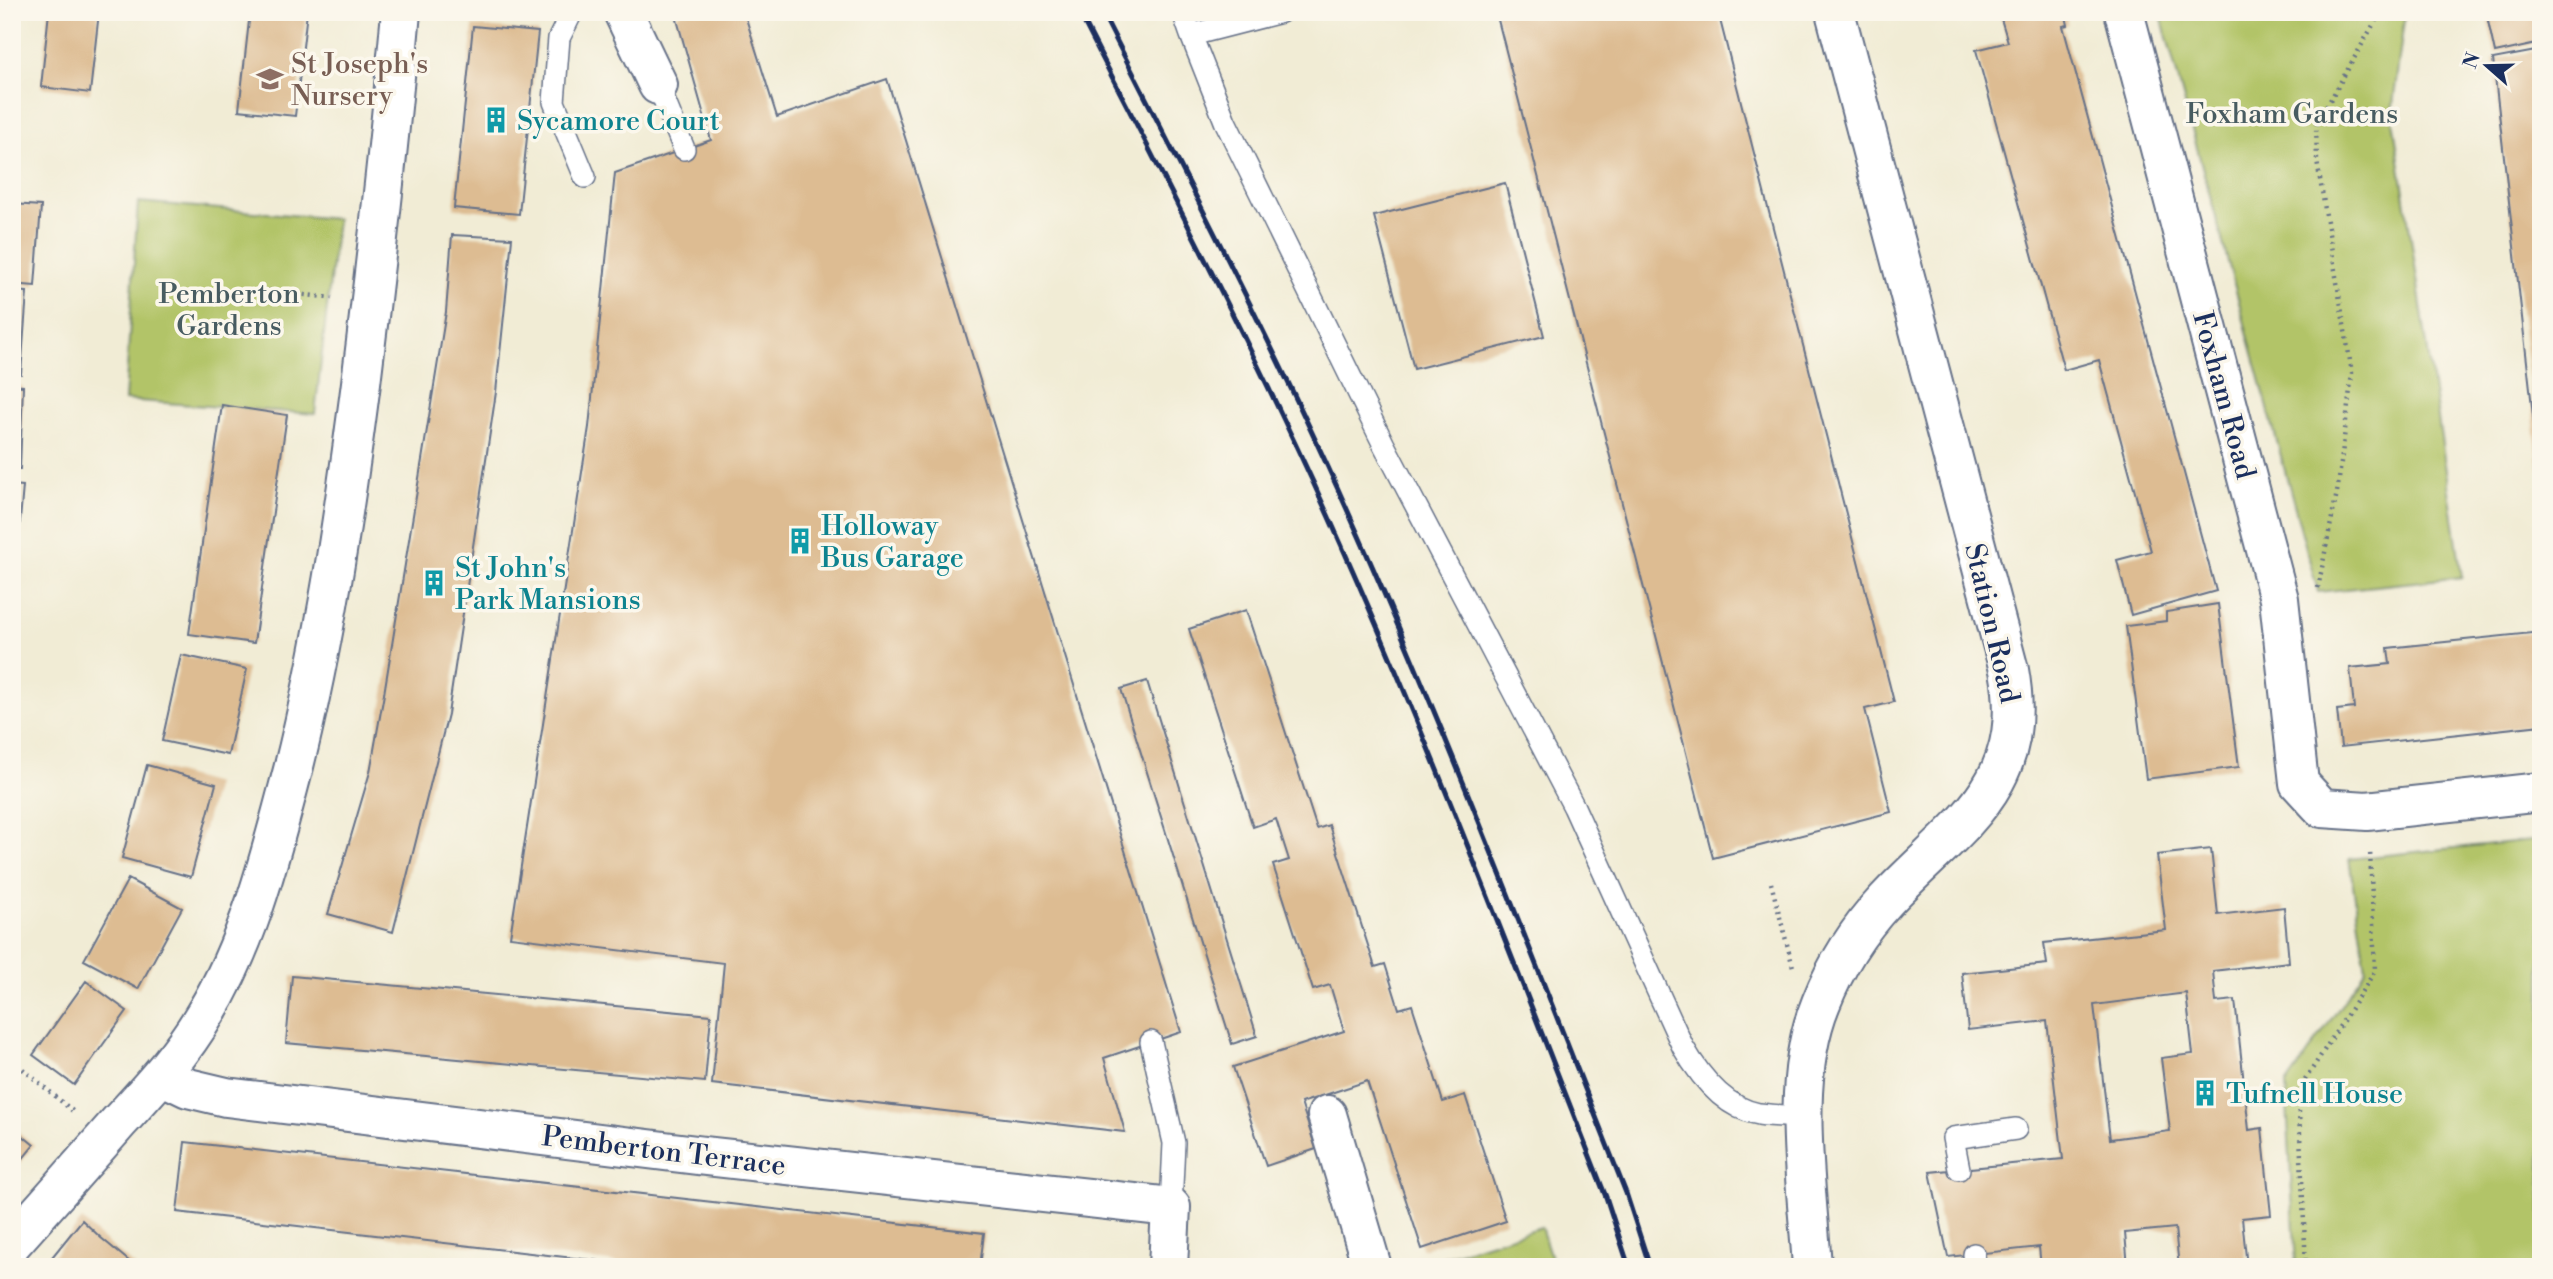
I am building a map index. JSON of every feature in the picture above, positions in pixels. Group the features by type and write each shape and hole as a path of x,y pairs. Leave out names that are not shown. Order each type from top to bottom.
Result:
{"street":[{"path":"12,1243 161,1075 205,1014 228,972 263,878 282,812 319,658 344,512 384,197 401,12"},
{"path":"623,12 658,85"},
{"name":"Station Road","path":"1812,1267 1802,1088 1810,1032 1833,978 1866,924 1887,899 1968,820 1985,799 2000,772 2010,742 2014,716 2009,670 1835,12"},
{"name":"Foxham Road","path":"2124,12 2279,599 2300,783 2322,808 2367,811"},
{"path":"2367,811 2541,792"},
{"name":"Pemberton Terrace","path":"161,1075 188,1088 226,1097 705,1156 1171,1207"},
{"path":"1327,1115 1372,1267"},
{"path":"1168,1267 1171,1207"}],"lane":[{"path":"572,12 559,38 554,102 585,177"},
{"path":"1183,12 1225,121 1384,445 1574,807 1683,1047 1695,1068 1725,1099 1758,1114 1803,1117"},
{"path":"1191,35 1281,12"},
{"path":"658,85 684,149"},
{"path":"1151,1042 1174,1143 1171,1207"},
{"path":"1959,1169 1953,1138 2017,1129"}],"path":[{"path":"2279,599 2318,592 2338,487 2352,373 2317,162 2316,125 2376,20 2375,12"},
{"path":"262,290 371,301"},
{"path":"2306,1267 2298,1091 2375,971 2367,811"},
{"path":"1771,883 1810,1032"},
{"path":"12,1060 104,1139"}],"green space":[{"name":"Foxham Gardens","path":"2160,12 2405,12 2392,113 2462,577 2318,592"},
{"name":"Pemberton Gardens","path":"138,202 337,219 315,414 125,400"},
{"path":"2541,839 2541,1267 2296,1267 2286,1085 2366,969 2349,859"},
{"path":"1541,1227 1554,1267 1413,1267 1421,1264"}],"building":[{"path":"49,12 99,12 90,93 41,87"},
{"path":"250,12 307,12 295,116 239,110"},
{"name":"Holloway Bus Garage","path":"682,12 744,12 777,117 887,79 1181,1032 1104,1058 1125,1132 712,1084 724,963 510,937 589,427 615,173 711,140 676,16"},
{"path":"1496,12 1718,12 1894,702 1865,709 1891,812 1713,858"},
{"path":"1999,12 2065,12 2068,25 2063,26 2216,591 2131,615 2117,560 2151,551 2099,360 2064,370 1976,50 2008,42"},
{"path":"2486,12 2541,12 2541,43 2495,53"},
{"name":"Sycamore Court","path":"473,26 538,32 519,214 454,208"},
{"path":"2541,50 2541,469 2539,469 2493,59"},
{"path":"1505,183 1544,336 1414,369 1374,216"},
{"path":"12,204 41,206 35,286 12,284"},
{"name":"St John's Park Mansions","path":"452,235 512,238 496,392 448,714 393,932 328,914 370,772 446,312"},
{"path":"12,291 27,292 21,374 12,373"},
{"path":"12,385 23,386 20,469 12,469"},
{"path":"222,405 287,415 254,643 189,634"},
{"path":"12,485 23,486 16,567 12,567"},
{"path":"2218,604 2239,767 2146,779 2126,626 2166,621 2166,612"},
{"path":"1246,610 1317,829 1329,825 1375,967 1385,964 1399,1009 1412,1005 1443,1102 1465,1095 1506,1221 1422,1249 1367,1081 1301,1103 1316,1149 1266,1166 1233,1067 1344,1031 1330,985 1313,990 1273,865 1289,860 1276,819 1253,827 1189,629"},
{"path":"2541,632 2541,725 2341,747 2337,710 2354,708 2350,668 2390,664 2388,648"},
{"path":"181,655 247,669 228,755 162,741"},
{"path":"1147,681 1257,1036 1232,1044 1121,689"},
{"path":"147,765 216,784 191,877 122,858"},
{"name":"Tufnell House","path":"2211,849 2218,915 2284,907 2289,962 2213,971 2216,1002 2235,1000 2249,1130 2262,1128 2271,1215 2242,1218 2247,1267 2179,1267 2175,1228 2125,1233 2128,1267 2041,1267 2039,1247 1948,1257 1930,1172 2063,1159 2047,1021 1968,1030 1962,973 2047,964 2044,943 2166,930 2157,855","holes":["2186,993 2193,1054 2161,1058 2170,1131 2110,1139 2094,1005"]},
{"path":"128,879 182,908 138,989 84,960"},
{"path":"292,976 711,1015 705,1082 286,1043"},
{"path":"86,981 127,1011 74,1085 33,1055"},
{"path":"12,1127 34,1145 12,1172"},
{"path":"185,1142 984,1233 980,1267 652,1267 177,1212"},
{"path":"82,1220 100,1237 136,1267 44,1267"},
{"path":"1043,1262 1086,1265 1086,1267 1043,1267"}],"railway":[{"path":"1079,12 1269,388 1365,599 1505,940 1606,1197 1629,1267"},
{"path":"1102,12 1227,258 1346,507 1455,762 1524,934 1626,1193 1650,1267"}],"place":[{"name":"St Joseph's Nursery","path":"270,79"},
{"name":"Sycamore Court","path":"496,120"},
{"name":"Holloway Bus Garage","path":"800,541"},
{"name":"St John's Park Mansions","path":"434,583"},
{"name":"Tufnell House","path":"2205,1093"}]}
